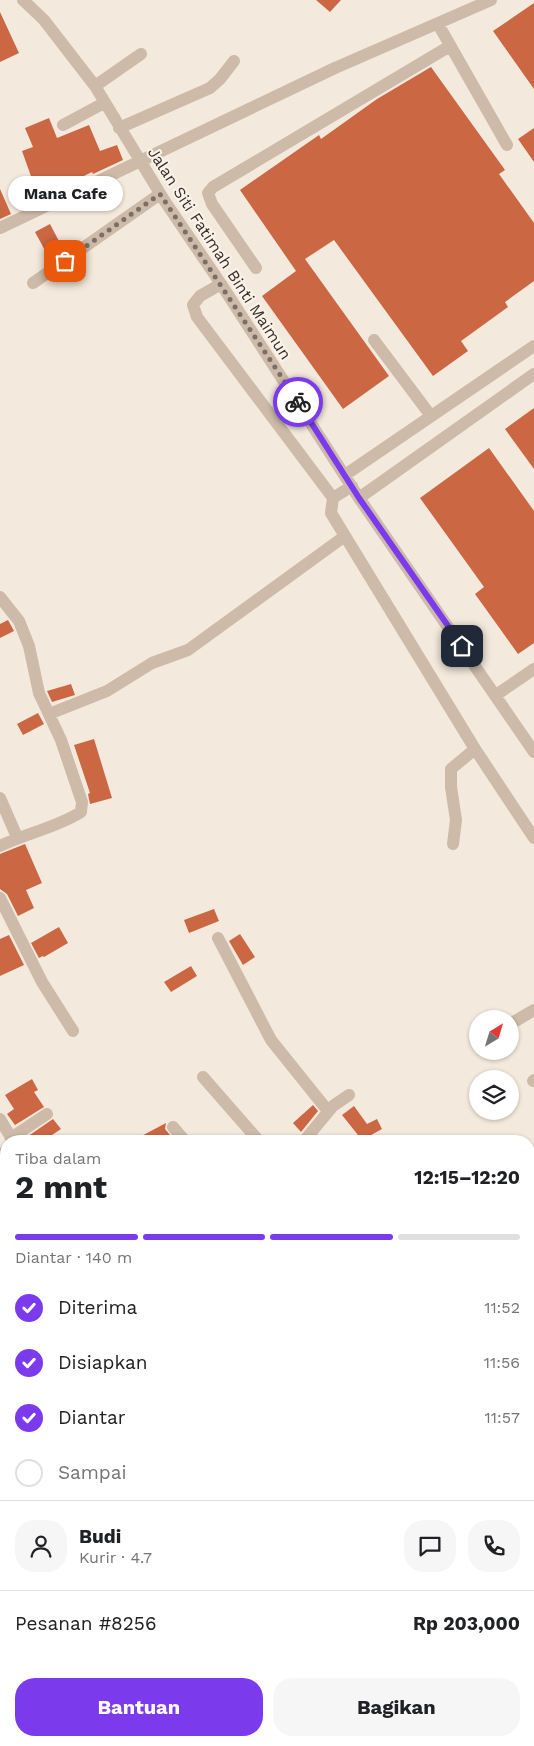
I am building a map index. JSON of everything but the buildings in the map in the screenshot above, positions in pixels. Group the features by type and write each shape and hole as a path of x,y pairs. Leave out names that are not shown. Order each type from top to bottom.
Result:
{"street":[{"name":"Jalan Siti Fatimah Binti Maimun","path":"23,0 44,20 94,86 160,194 221,284 359,498 534,752"},
{"path":"0,228 335,68 491,0"},
{"path":"438,24 506,145"},
{"path":"256,268 212,204 208,193 213,187 450,46"},
{"path":"94,86 141,54"},
{"path":"119,128 210,88 234,61"},
{"path":"63,125 104,104"},
{"path":"33,283 160,194"},
{"path":"221,284 200,296 193,305 197,317 333,498 331,513 475,749 534,838"},
{"path":"374,340 431,416"},
{"path":"345,475 534,346"},
{"path":"359,498 534,374"},
{"path":"333,498 352,486"},
{"path":"49,714 107,691 152,663 188,650 345,536"},
{"path":"0,597 5,615 19,621 30,646 39,693 61,740 82,802 81,812 66,821 18,837 0,846"},
{"path":"496,695 534,668"},
{"path":"453,844 456,820 451,787 451,768 475,749"},
{"path":"0,798 18,837"},
{"path":"0,898 42,982 73,1031"},
{"path":"218,938 271,1040 328,1111"},
{"path":"519,1019 534,1010"},
{"path":"203,1076 255,1135"},
{"path":"309,1135 333,1106 349,1095"},
{"path":"19,1135 47,1114"},
{"path":"0,1119 9,1135"},
{"path":"173,1127 180,1135"}],"way so far":[{"path":"65,261 160,194 298,402"}],"place":[{"name":"Mana Cafe","path":"65,261"}],"route":[{"path":"298,402 359,498 462,646"}]}
